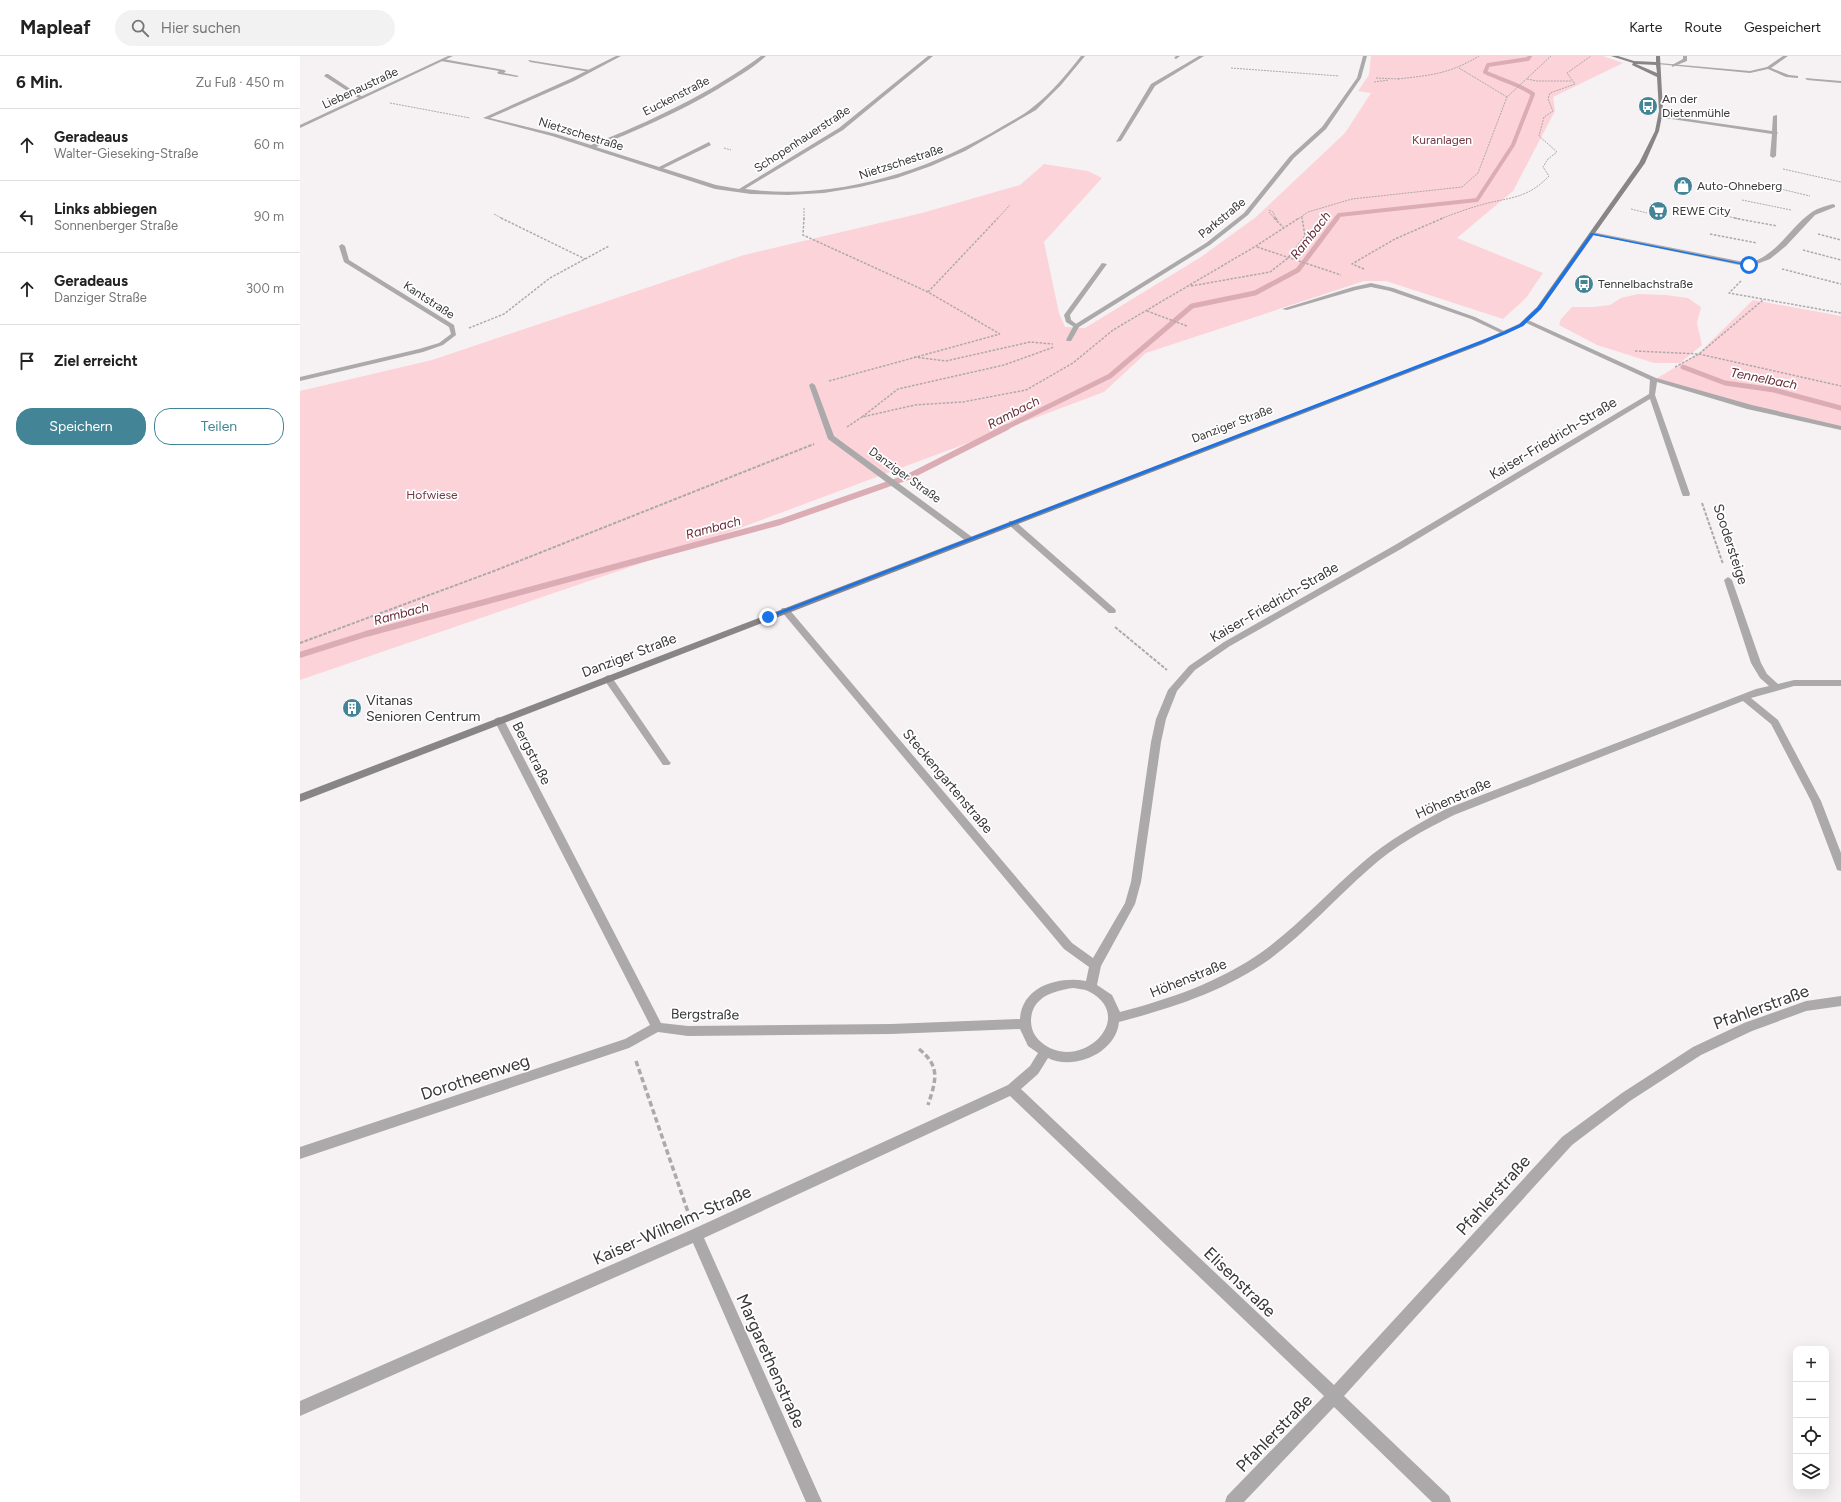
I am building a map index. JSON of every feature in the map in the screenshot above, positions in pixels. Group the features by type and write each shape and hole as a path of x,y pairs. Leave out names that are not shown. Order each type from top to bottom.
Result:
{"main road":[{"path":"1614,56 1659,64"},
{"path":"1614,56 1660,76"},
{"name":"Danziger Straße","path":"300,798 1505,333 1526,321 1548,297 1644,161 1655,136 1660,116 1660,76 1658,56"},
{"path":"1625,60 1659,64"}],"street":[{"name":"Liebenaustraße","path":"300,127 451,56"},
{"path":"484,118 590,71 619,56"},
{"name":"Euckenstraße","path":"592,147 680,107 732,78 764,56"},
{"name":"Schopenhauerstraße","path":"739,191 841,129 931,56"},
{"name":"Nietzschestraße","path":"484,118 554,135 715,186 739,191 805,193 830,191 877,182 964,151 1035,108 1083,56"},
{"path":"1118,141 1153,85 1202,56"},
{"name":"Parkstraße","path":"1076,326 1208,244 1246,214 1292,157 1324,128 1361,74 1366,56"},
{"path":"1674,66 1685,60 1685,56"},
{"path":"1659,64 1739,72 1757,71 1768,68 1786,56"},
{"path":"443,60 504,71 499,73 517,76"},
{"path":"530,62 590,71"},
{"path":"1768,68 1788,76 1796,77"},
{"path":"326,76 362,98"},
{"path":"1807,79 1841,82"},
{"path":"1660,116 1776,133"},
{"path":"1773,156 1776,133 1775,116"},
{"path":"300,118 313,121"},
{"path":"658,169 709,144"},
{"path":"1592,234 1749,265 1760,263 1769,258 1813,214 1833,206"},
{"name":"Kantstraße","path":"300,379 421,351 441,344 454,334 452,326 346,261 342,246"},
{"path":"1069,340 1076,326 1068,321 1067,315 1104,264"},
{"path":"1285,309 1354,288 1371,285 1391,289 1473,318 1505,333"},
{"path":"1526,321 1654,380 1750,407 1841,428"},
{"path":"1654,380 1652,395 1686,494"},
{"path":"812,385 831,438"},
{"name":"Kaiser-Friedrich-Straße","path":"1091,987 1094,965 1130,904 1136,882 1156,742 1161,719 1173,690 1180,680 1192,668 1226,644 1398,547 1652,395"},
{"name":"Danziger Straße","path":"831,438 902,488 969,539"},
{"path":"1012,523 1112,611"},
{"name":"Soodersteige","path":"1728,580 1756,664 1763,676 1775,686"},
{"name":"Steckengartenstraße","path":"785,610 1068,946 1094,965"},
{"path":"608,678 666,763"},
{"name":"Höhenstraße","path":"1115,1018 1147,1010 1200,992 1237,974 1264,957 1289,938 1366,866 1399,840 1450,812 1775,686 1794,683 1841,682"},
{"path":"1744,697 1761,709 1775,722 1816,801 1841,867"},
{"name":"Bergstraße","path":"499,720 657,1027 688,1031 891,1029 1025,1024"},
{"path":"1073,983 1091,987 1103,994 1111,1005 1115,1018 1113,1031 1104,1044 1088,1053 1073,1058 1057,1057 1045,1052 1033,1044 1025,1024 1027,1009 1037,996 1056,986 1073,983"},
{"name":"Pfahlerstraße","path":"1233,1502 1334,1396 1567,1142 1626,1097 1697,1051 1748,1027 1806,1006 1841,1001"},
{"name":"Dorotheenweg","path":"300,1153 630,1044 657,1027"},
{"name":"Kaiser-Wilhelm-Straße","path":"300,1409 696,1235 1012,1090 1034,1070 1045,1052"},
{"name":"Elisenstraße","path":"1012,1090 1334,1396 1443,1502"},
{"name":"Margarethenstraße","path":"696,1235 814,1502"}],"path":[{"path":"1355,84 1433,75 1459,68 1479,56"},
{"path":"862,417 915,405 963,402 1026,390 1073,363 1113,330 1256,246 1308,212 1352,199 1462,187 1478,173 1506,97 1551,56"},
{"path":"1365,269 1352,264 1366,254 1430,223 1477,206 1519,197 1539,188 1548,176 1543,167 1548,159 1557,152 1539,136 1544,117 1553,111 1548,99 1550,93 1575,84 1567,73 1591,56"},
{"path":"1231,68 1344,77"},
{"path":"1459,68 1506,97"},
{"path":"1374,78 1400,79"},
{"path":"1527,78 1537,81 1572,81"},
{"path":"362,98 468,118 484,118"},
{"path":"1773,156 1777,168 1841,182"},
{"path":"1768,186 1810,196"},
{"path":"805,193 803,235 928,292 1000,334 957,347 913,357 812,385"},
{"path":"1742,200 1813,214"},
{"path":"928,292 1010,205"},
{"path":"1264,207 1273,212 1283,227"},
{"path":"1628,209 1648,213"},
{"path":"494,214 585,260"},
{"path":"1721,215 1797,230"},
{"path":"1188,286 1270,272 1288,258 1305,236 1302,216"},
{"path":"1273,217 1278,220"},
{"path":"1710,234 1781,246 1841,260"},
{"path":"480,323 504,314 527,298 550,278 609,246"},
{"path":"1256,246 1314,266"},
{"path":"1760,263 1841,284"},
{"path":"1749,265 1750,271 1729,293 1841,313"},
{"path":"1698,354 1763,299"},
{"path":"1147,311 1167,317 1187,326"},
{"path":"300,643 380,616 831,438 862,417 898,389 1004,365 1063,344 1069,340"},
{"path":"913,357 946,361 1030,342 1063,344"},
{"path":"1631,350 1698,354 1841,386"},
{"name":"Soodersteige","path":"1686,494 1700,495 1728,580"},
{"path":"1112,611 1115,627 1180,680"},
{"path":"891,1029 928,1055 936,1067 935,1085 918,1132"},
{"path":"630,1044 696,1235"}],"green space":[{"name":"Hofwiese","path":"1371,56 1603,56 1623,63 1553,97 1555,111 1513,191 1457,238 1543,273 1526,298 1503,319 1386,281 1364,281 1146,353 1104,392 700,543 300,680 300,391 432,360 744,255 922,213 1020,185 1044,164 1088,171 1102,178 1044,242 1059,313 1065,327 1085,328 1201,257 1256,217 1345,133 1371,93 1358,91 1369,75"},
{"path":"1638,294 1666,295 1688,298 1701,307 1697,323 1702,345 1680,363 1654,363 1597,345 1559,325 1561,319 1572,307 1610,305 1621,298"},
{"path":"1753,300 1841,316 1841,428 1654,380 1699,353"}],"waterway":[{"name":"Rambach","path":"1336,219 1339,215 1477,200 1513,145 1533,94 1522,87 1485,72 1488,65 1528,59 1530,56"},
{"name":"Rambach","path":"1006,427 1110,376 1192,306 1255,293 1298,270 1337,218"},
{"name":"Tennelbach","path":"1683,367 1725,383 1774,390 1841,408"},
{"name":"Rambach","path":"300,655 366,634 780,522 908,477 1006,427"}],"place":[{"name":"An der Dietenmühle","path":"1648,106"},
{"name":"Auto-Ohneberg","path":"1683,186"},
{"name":"REWE City","path":"1658,211"},
{"name":"Tennelbachstraße","path":"1584,284"},
{"name":"Vitanas Senioren Centrum","path":"352,708"}],"route":[{"path":"768,617 1505,333 1521,325 1540,308 1592,234 1736,264 1749,265"}],"park label":[{"name":"Kuranlagen","path":"1442,140"}]}
